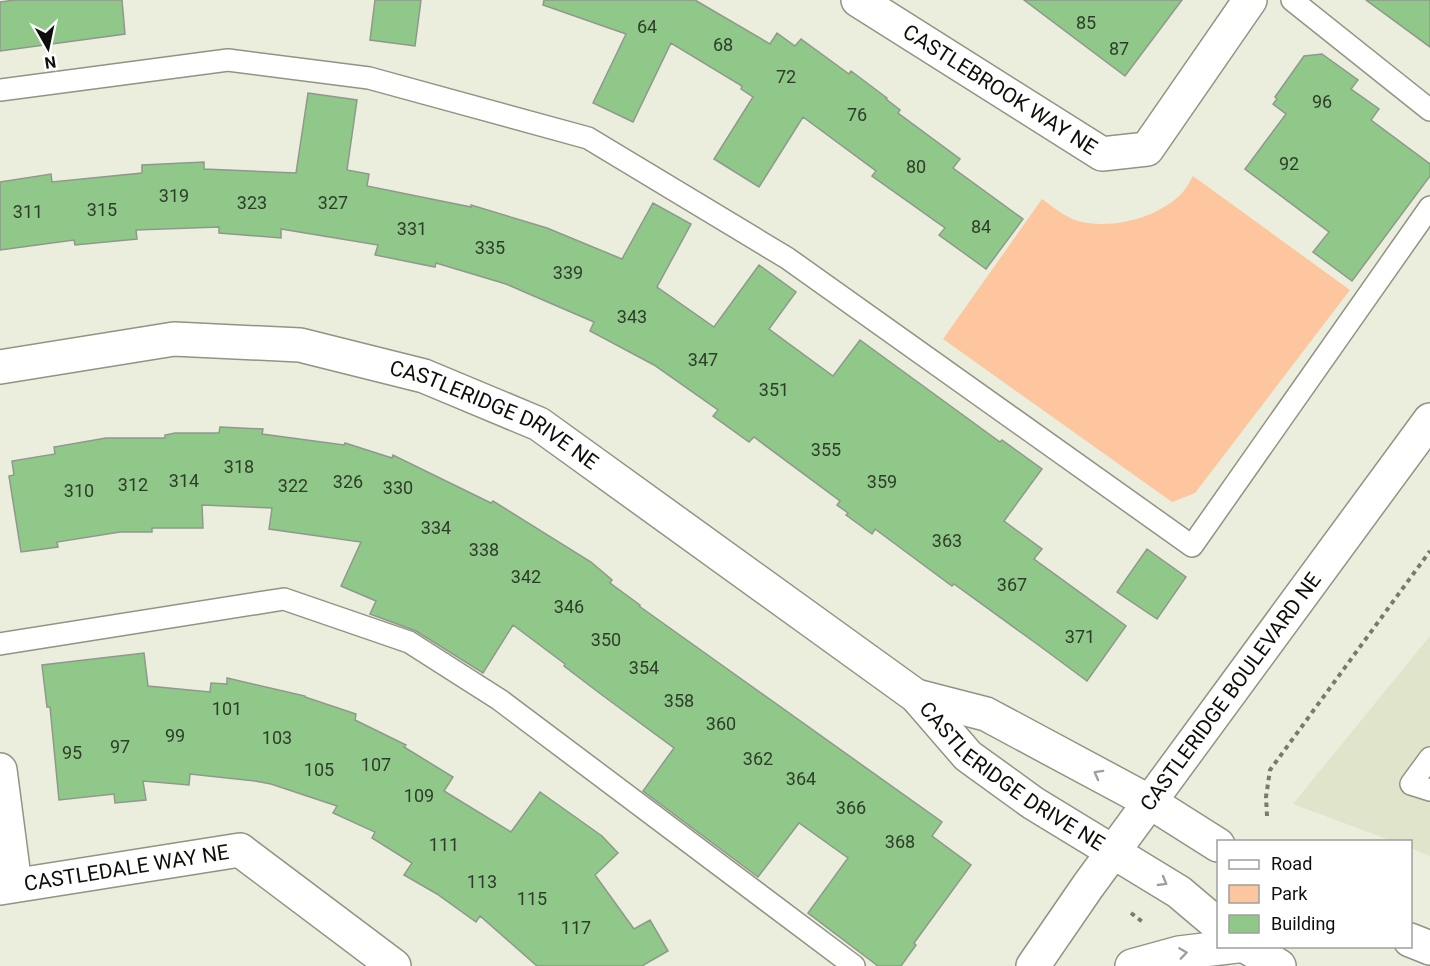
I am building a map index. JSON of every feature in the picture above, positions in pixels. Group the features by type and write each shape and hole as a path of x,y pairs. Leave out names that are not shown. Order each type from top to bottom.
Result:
{"street":[{"name":"CASTLEBROOK WAY NE","path":"858,0 1102,154 1147,149 1250,0"},
{"name":"CASTLERIDGE DRIVE NE","path":"0,367 174,339 300,345 424,376 539,424 916,696 968,756 1033,803 1179,892 1217,924"},
{"name":"CASTLERIDGE BOULEVARD NE","path":"1033,966 1149,802 1430,420"},
{"name":"CASTLERIDGE DRIVE NE","path":"916,696 986,714 1149,802 1217,844"},
{"path":"0,770 7,886"},
{"name":"CASTLEDALE WAY NE","path":"7,886 240,850 394,966"},
{"path":"1412,941 1430,948"},
{"path":"1132,966 1179,953 1220,948"},
{"path":"1248,948 1279,966"}],"lane":[{"path":"1292,0 1430,110"},
{"path":"0,90 228,60 369,78 588,138 787,258 1192,546 1430,207"},
{"path":"0,644 284,599 409,642 500,700 854,966"},
{"path":"1430,758 1411,784 1430,790"}],"path":[{"path":"1267,816 1266,797 1270,770 1430,551"},
{"path":"1131,913 1144,922"}],"shaded area":[{"path":"1430,636 1430,856 1412,848 1412,840 1389,840 1293,804"}],"green space":[{"path":"1193,176 1350,290 1195,493 1172,502 943,339 1042,199 1078,221 1120,223 1161,209 1183,192"}],"building":[{"path":"122,0 125,34 0,51 0,2"},
{"path":"375,0 421,0 415,46 370,40"},
{"path":"544,0 695,0 770,44 777,33 795,46 801,39 849,74 851,71 887,98 900,110 898,113 960,159 953,168 1023,219 986,269 939,235 945,228 872,176 876,171 803,117 759,187 714,159 753,97 741,89 742,86 671,43 633,122 593,103 626,34 543,5"},
{"path":"1024,0 1182,0 1125,76"},
{"path":"1366,0 1430,0 1430,47"},
{"path":"1322,54 1358,80 1351,89 1379,109 1371,120 1430,164 1430,176 1352,281 1313,252 1329,232 1245,169 1286,114 1273,104 1277,99 1275,97 1304,56"},
{"path":"308,93 357,100 347,170 369,174 367,186 471,207 471,205 547,228 622,259 653,203 691,224 657,287 714,327 759,265 796,292 769,329 833,376 860,340 1000,442 1002,440 1042,469 1004,521 1042,549 1034,559 1126,626 1087,681 875,529 872,534 846,515 848,513 837,505 840,501 754,437 749,442 713,416 718,410 654,365 590,331 594,322 506,284 436,263 435,267 375,255 378,245 281,229 281,238 219,233 219,227 136,230 137,239 75,245 74,240 0,250 0,182 51,174 52,182 142,173 142,165 204,162 204,169 296,173"},
{"path":"220,427 263,429 262,434 344,445 345,443 392,458 393,455 491,503 493,501 591,562 612,580 610,583 639,606 942,822 932,836 971,865 914,943 916,945 901,966 878,966 808,913 848,858 799,823 758,877 643,791 674,748 513,625 483,673 416,631 370,614 376,601 341,586 361,542 269,529 272,508 202,505 203,528 152,528 152,532 120,532 57,542 58,547 21,552 9,476 14,475 12,461 55,454 54,447 106,438 165,438 165,435 175,433 219,433"},
{"path":"1147,549 1186,577 1157,619 1117,592"},
{"path":"144,653 148,686 210,692 211,683 227,684 227,678 305,696 356,714 355,720 406,745 404,747 453,777 444,791 511,832 540,792 602,836 618,853 595,875 634,929 650,920 668,951 642,966 537,966 480,916 476,922 437,894 404,875 412,863 372,838 375,832 333,813 337,806 271,784 190,774 189,785 143,781 146,800 115,803 114,794 59,800 50,707 47,707 42,665"}]}
